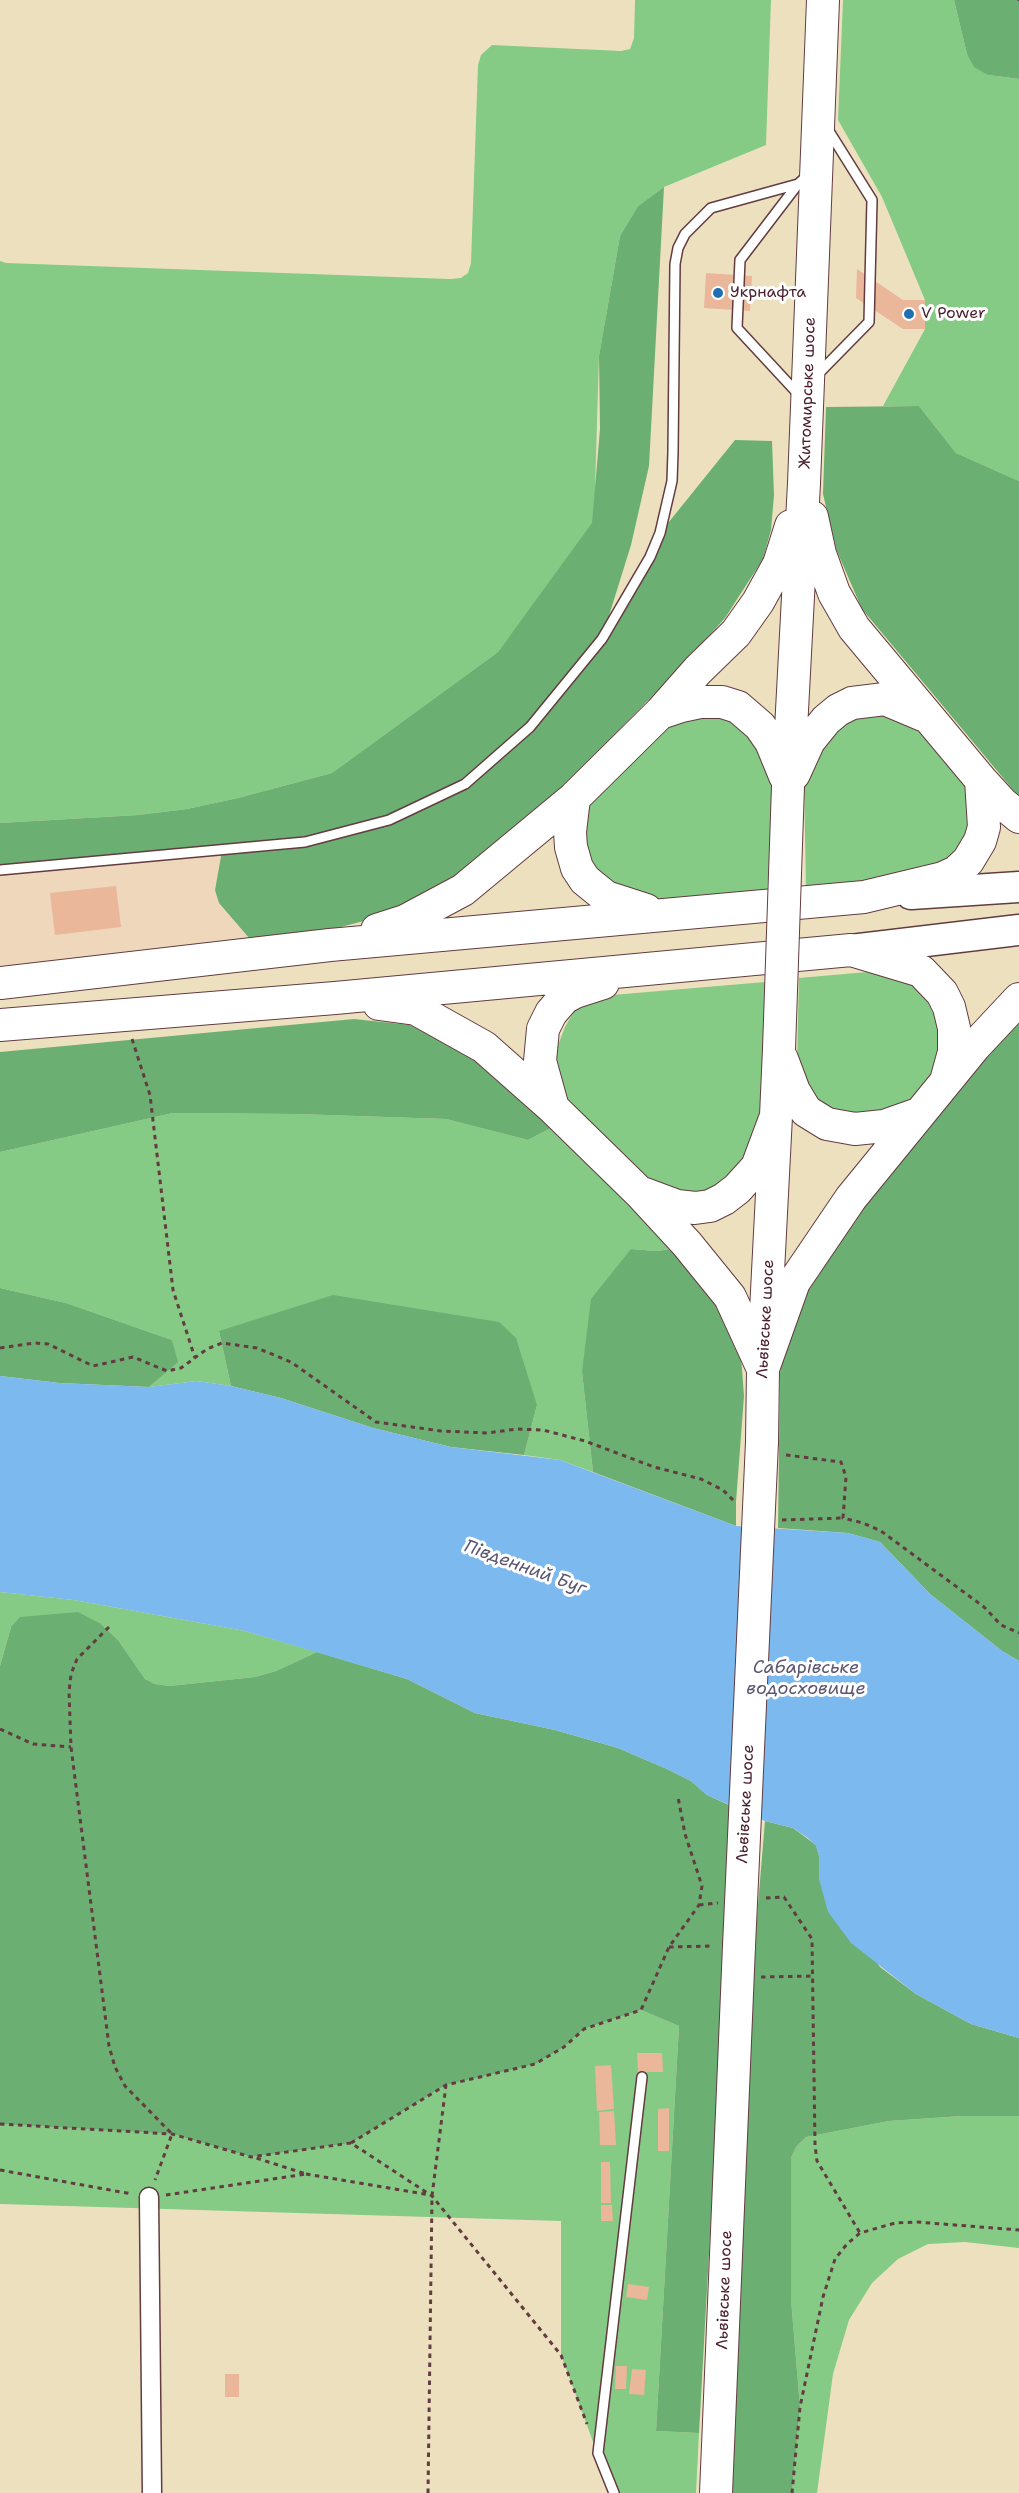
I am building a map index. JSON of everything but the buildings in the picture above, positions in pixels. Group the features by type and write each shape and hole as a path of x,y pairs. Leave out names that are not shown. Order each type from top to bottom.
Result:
{"highway":[{"name":"Житомирське шосе","path":"788,786 808,394 807,176 819,114 823,0"},
{"path":"330,945 405,921 463,890 574,798 660,713 698,670 736,633 758,602 779,564 804,483"},
{"path":"804,483 820,555 843,611 890,674 981,780 1019,817"},
{"path":"918,1114 884,1126 855,1129 827,1124 806,1111 794,1090 779,1049 788,786 809,741 826,720 852,702 885,699 931,719"},
{"path":"660,713 700,702 722,702 738,707 760,726 771,742 788,786"},
{"path":"0,983 330,945 864,897 943,878 956,872 968,861 980,841 984,827 981,780"},
{"path":"574,798 570,832 571,848 577,868 585,880 596,890 617,902 665,914"},
{"path":"0,1025 335,998 851,950 921,971 942,993 949,1007 954,1028 954,1052 946,1081"},
{"path":"553,1108 540,1061 543,1029 551,1013 564,998 575,992 656,967"},
{"path":"335,998 416,1009 484,1047 553,1108 639,1192 687,1244 730,1296 763,1369"},
{"path":"763,1369 794,1282 852,1198 918,1114 982,1038 1019,999"},
{"name":"Львівське шосе","path":"716,2493 739,1946 770,1448 763,1369 779,1049"},
{"path":"639,1192 677,1206 695,1208 710,1206 724,1199 737,1189 757,1167 776,1116"}],"main road":[{"path":"864,897 1019,886"},
{"path":"851,950 1019,930"}],"street":[{"path":"149,2197 152,2493"}],"lane":[{"path":"807,176 740,260 737,328 808,394 869,322 872,200 819,114"},
{"path":"0,870 305,842 389,820 465,784 531,727 602,639 650,557 660,533 672,481 675,264 678,248 685,234 711,208 807,176"},
{"path":"614,2493 598,2453 642,2077"}],"path":[{"path":"123,1014 150,1095 173,1290 195,1358"},
{"path":"0,1348 34,1343 48,1344 93,1366 133,1357 167,1371 181,1368 207,1348 222,1343 257,1348 291,1362 376,1422 441,1431 487,1433 517,1429 543,1430 585,1441 654,1467 701,1479 723,1491 736,1502 735,1510"},
{"path":"770,1448 841,1462 846,1477 843,1518"},
{"path":"777,1520 843,1518 863,1522 881,1531 984,1607 1002,1625 1019,1633"},
{"path":"109,1627 77,1659 71,1674 69,1692 71,1748 109,2046 115,2067 125,2086 172,2134"},
{"path":"0,1729 33,1744 71,1748"},
{"path":"251,2157 351,2143 446,2085 535,2064 564,2047 584,2029 641,2010 669,1947 699,1905 702,1886 685,1834 678,1797"},
{"path":"762,1899 784,1897 812,1938 817,2161 860,2233"},
{"path":"699,1905 720,1903"},
{"path":"669,1947 739,1946"},
{"path":"754,1977 813,1976"},
{"path":"428,2493 432,2196 446,2085"},
{"path":"0,2124 172,2134 306,2174 432,2196"},
{"path":"149,2197 172,2134"},
{"path":"351,2143 432,2196 561,2355 598,2453"},
{"path":"0,2170 149,2197 306,2174"},
{"path":"792,2493 800,2408 828,2279 835,2259 847,2244 860,2233 877,2226 917,2222 1019,2230"}],"shaded area":[{"path":"222,851 215,890 250,939 0,980 0,870"}],"green space":[{"path":"635,0 771,0 766,145 664,187 638,206 620,236 599,356 594,524 498,652 332,773 187,809 138,815 0,823 0,261 461,278 468,273 471,263 478,65 481,55 492,45 621,51 630,49 634,38"},
{"path":"843,0 954,0 967,54 988,75 1019,79 1019,481 956,453 919,406 883,406 925,329 925,300 882,197 838,120"},
{"path":"954,0 1019,0 1019,79 988,75 974,67 967,54"},
{"path":"664,187 649,466 631,545 603,635 660,533 735,440 772,441 774,495 771,530 763,559 725,618 680,668 558,792 459,877 379,917 337,928 250,939 219,903 215,890 222,851 0,869 0,823 138,815 187,809 332,773 498,652 592,523 600,429 599,356 620,236 638,206"},
{"path":"919,406 956,453 1019,481 1019,797 862,609 836,549 823,494 826,407"},
{"path":"876,710 914,723 963,779 970,795 969,834 957,856 926,876 806,889 804,778 814,749 853,715"},
{"path":"674,716 739,717 774,777 767,893 662,904 584,870 582,800"},
{"path":"890,970 922,990 942,1022 941,1061 915,1099 878,1116 838,1112 813,1096 797,1061 799,978"},
{"path":"765,982 763,1116 759,1139 735,1177 700,1194 682,1194 649,1181 568,1112 554,1074 555,1053 565,1027 577,1006 601,996"},
{"path":"1019,1012 1019,1661 1002,1651 930,1594 880,1542 848,1533 778,1528 780,1373 789,1330 806,1282 838,1232"},
{"path":"354,1019 410,1025 471,1055 551,1128 528,1140 446,1119 173,1113 0,1152 0,1052"},
{"path":"173,1113 446,1119 528,1140 551,1128 681,1248 656,1251 631,1249 582,1372 593,1472 560,1460 524,1455 537,1405 219,1331 231,1386 197,1381 149,1387 177,1362 172,1340 66,1303 0,1288 0,1152"},
{"path":"681,1248 721,1301 741,1356 744,1396 736,1526 593,1472 582,1372 591,1299 631,1249 656,1251"},
{"path":"0,1288 66,1303 172,1340 178,1362 149,1387 59,1383 0,1376"},
{"path":"333,1295 499,1322 516,1338 537,1405 524,1455 451,1447 373,1428 281,1398 231,1386 219,1331"},
{"path":"0,1592 74,1600 245,1631 317,1652 276,1671 255,1677 169,1686 155,1684 145,1679 118,1640 101,1624 11,1627 0,1666"},
{"path":"78,1612 101,1624 118,1640 145,1679 155,1684 169,1686 255,1677 276,1671 317,1652 407,1679 475,1713 555,1730 618,1748 691,1781 707,1795 731,1806 726,1946 699,2433 656,2431 679,2026 641,2010 584,2029 564,2047 535,2064 446,2085 351,2143 251,2157 172,2134 0,2124 0,1666 11,1627 20,1617"},
{"path":"765,1821 793,1828 816,1845 819,1856 819,1879 880,1967 916,1994 971,2024 1019,2038 1019,2116 962,2116 889,2121 806,2137 796,2147 791,2158 791,2299 800,2407 792,2493 730,2493 755,1941"},
{"path":"641,2010 679,2026 656,2431 699,2433 696,2493 612,2493 561,2355 561,2221 0,2204 0,2124 172,2134 251,2157 351,2143 446,2085 535,2063 564,2047 584,2029"},
{"path":"962,2116 1019,2116 1019,2248 965,2242 928,2244 898,2259 872,2283 849,2320 833,2374 817,2493 792,2493 800,2407 791,2299 791,2158 796,2147 806,2137 889,2121"}],"water":[{"path":"0,1376 59,1383 149,1387 197,1381 231,1386 281,1398 373,1428 451,1447 560,1460 736,1526 848,1533 880,1542 930,1594 1002,1651 1019,1661 1019,2038 971,2024 916,1994 851,1943 828,1912 819,1879 819,1856 816,1846 808,1838 793,1828 765,1821 707,1795 691,1781 667,1769 618,1748 555,1730 475,1713 407,1679 245,1631 74,1600 0,1592"}],"place":[{"name":"Укрнафта","path":"718,293"},
{"name":"V Power","path":"909,314"}],"water label":[{"name":"Південний Буг","path":"525,1568"},
{"name":"Сабарівське водосховище","path":"806,1678"}]}
